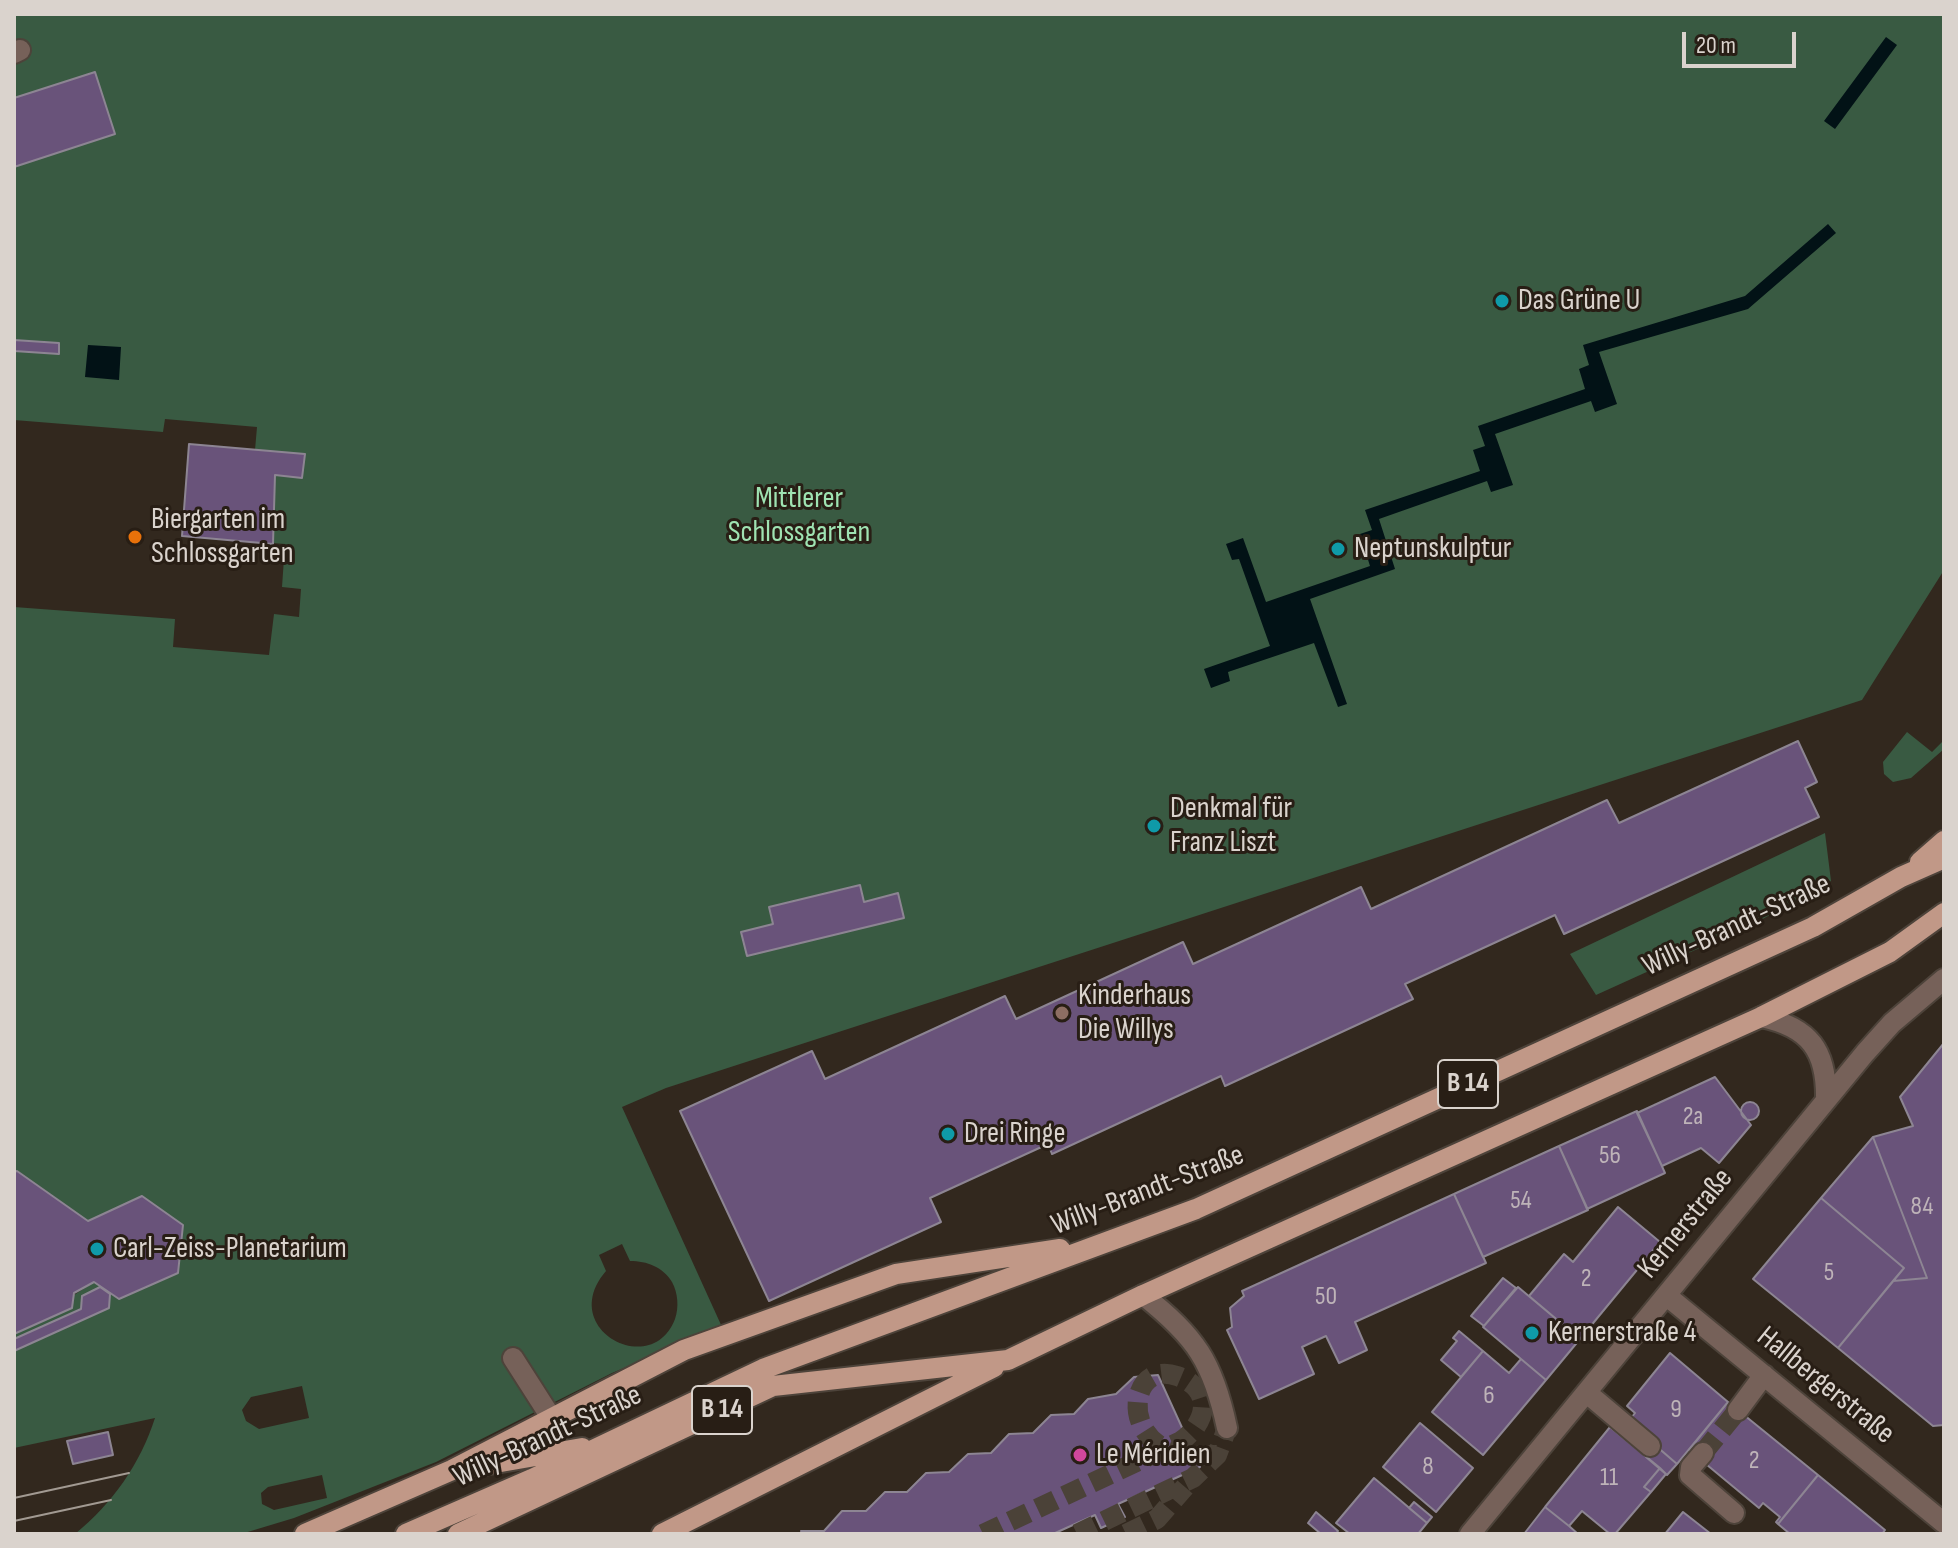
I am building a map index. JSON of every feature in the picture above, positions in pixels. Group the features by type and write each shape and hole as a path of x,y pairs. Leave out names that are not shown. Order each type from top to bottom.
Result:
{"main road":[{"name":"B 14","path":"1901,877 1944,841"},
{"path":"1901,877 1944,858"},
{"name":"Willy-Brandt-Straße","path":"406,1534 763,1369 1196,1209 1813,927 1901,877"},
{"name":"Willy-Brandt-Straße","path":"458,1534 773,1386 1008,1360 1143,1295 1761,1017 1890,952 1944,913"},
{"path":"1890,952 1944,925"},
{"path":"305,1534 452,1470 684,1350 896,1274 1108,1241"},
{"path":"662,1534 1008,1360"},
{"path":"452,1470 606,1444"}],"street":[{"name":"Kernerstraße","path":"1470,1534 1826,1100 1892,1023 1944,979"},
{"path":"1761,1017 1787,1024 1814,1046 1826,1072 1826,1100"},
{"path":"1143,1295 1182,1326 1211,1371 1227,1428"},
{"name":"Hallbergerstraße","path":"1667,1296 1944,1523"},
{"path":"513,1358 552,1419"},
{"path":"1738,1410 1764,1375"},
{"path":"1587,1393 1650,1446"},
{"path":"1703,1453 1691,1467 1690,1475 1734,1513"}],"green space":[{"name":"Mittlerer Schlossgarten","path":"14,14 1944,14 1944,570 1862,700 666,1088 622,1107 722,1327 612,1373 436,1462 294,1518 241,1534 75,1534 124,1482 142,1451 155,1418 14,1448 14,1334 94,1282 119,1299 178,1273 142,1196 88,1221 18,1171 14,1172 14,607 175,619 173,647 269,655 274,614 299,617 301,589 282,587 285,544 182,536 189,444 255,450 257,427 165,419 163,432 14,420","holes":["622,1244 630,1261 659,1269 676,1291 675,1319 663,1337 647,1345 630,1346 613,1340 600,1328 592,1312 594,1292 606,1271 599,1255","302,1386 309,1418 259,1429 246,1421 242,1410 251,1397","322,1475 327,1498 274,1510 262,1504 261,1493 268,1487"]},
{"path":"1907,732 1932,752 1944,740 1944,749 1911,778 1893,782 1884,774 1883,762"},
{"path":"1825,833 1831,881 1759,921 1596,995 1570,954"}],"shaded area":[{"path":"1886,37 1897,45 1835,129 1824,121"},
{"path":"1828,224 1836,233 1748,309 1599,352 1617,404 1595,412 1591,401 1495,434 1513,485 1491,492 1487,481 1379,519 1395,569 1310,599 1347,704 1338,707 1314,643 1228,672 1230,681 1211,688 1204,669 1270,646 1239,559 1232,560 1226,544 1243,538 1266,602 1370,566 1360,534 1372,530 1365,510 1480,471 1473,450 1485,446 1478,426 1585,389 1579,369 1589,365 1583,345 1745,296"},
{"path":"88,345 121,347 119,380 85,377"}],"building":[{"path":"95,72 115,134 14,167 14,98"},
{"path":"14,340 59,343 59,354 14,351"},
{"path":"189,444 305,454 302,478 275,475 273,544 182,536"},
{"path":"1798,741 1817,782 1805,788 1819,817 1564,934 1555,915 1405,984 1413,999 1225,1086 1221,1076 1052,1154 1048,1144 930,1198 941,1222 769,1301 680,1111 812,1051 825,1079 1005,996 1016,1019 1183,942 1193,964 1361,887 1371,909 1607,800 1619,823"},
{"path":"860,885 864,902 898,893 904,918 747,956 741,932 773,924 769,907"},
{"path":"1944,1043 1944,1425 1933,1426 1838,1348 1893,1281 1927,1278 1873,1137 1913,1126 1900,1097"},
{"path":"1715,1077 1751,1125 1719,1163 1701,1148 1662,1166 1637,1113"},
{"path":"1750,1102 1759,1111 1750,1120 1741,1111"},
{"path":"1637,1111 1665,1173 1587,1209 1559,1146"},
{"path":"1873,1137 1927,1278 1893,1281 1904,1268 1821,1198"},
{"path":"1559,1146 1588,1210 1483,1257 1454,1194"},
{"name":"Carl-Zeiss-Planetarium","path":"17,1171 88,1221 142,1196 183,1225 178,1273 119,1299 94,1282 74,1293 72,1308 14,1334 14,1172"},
{"path":"1454,1194 1486,1263 1355,1322 1367,1350 1339,1363 1326,1336 1302,1347 1314,1374 1259,1399 1227,1330 1232,1327 1230,1308 1244,1296 1242,1291"},
{"path":"1821,1198 1904,1268 1838,1348 1753,1279"},
{"path":"1618,1207 1660,1242 1580,1339 1529,1296 1564,1254 1573,1262"},
{"path":"1503,1278 1516,1288 1484,1326 1471,1316"},
{"path":"100,1287 110,1294 109,1308 14,1351 14,1339 81,1309 82,1296"},
{"name":"Kernerstraße 4","path":"1518,1287 1580,1339 1546,1380 1483,1327"},
{"path":"1459,1331 1483,1351 1461,1377 1441,1360 1457,1341 1453,1338"},
{"path":"1483,1351 1509,1373 1521,1359 1546,1380 1483,1455 1432,1412"},
{"path":"1670,1353 1728,1402 1677,1464 1628,1422 1635,1413 1627,1406"},
{"name":"Le Méridien","path":"1158,1375 1200,1467 1118,1504 1125,1517 1101,1528 1095,1515 1053,1534 802,1534 801,1531 824,1531 842,1511 866,1511 885,1492 907,1492 926,1473 949,1472 968,1454 991,1453 1009,1434 1033,1433 1051,1415 1074,1414 1088,1399 1116,1394 1134,1377"},
{"path":"1728,1402 1818,1475 1778,1524 1776,1522 1780,1517 1763,1503 1759,1508 1689,1450"},
{"path":"1420,1423 1473,1468 1436,1512 1383,1467"},
{"path":"1610,1427 1660,1468 1644,1487 1651,1492 1615,1534 1610,1534 1582,1511 1569,1526 1545,1507"},
{"path":"108,1432 113,1455 73,1464 67,1441"},
{"path":"1655,1445 1677,1464 1667,1475 1646,1457"},
{"path":"1660,1468 1666,1474 1651,1492 1644,1487"},
{"path":"1818,1475 1885,1530 1882,1534 1790,1534 1778,1524"},
{"path":"1374,1478 1427,1523 1418,1534 1350,1534 1336,1523"},
{"path":"1414,1502 1432,1517 1427,1523 1409,1508"},
{"path":"1545,1507 1569,1526 1578,1534 1524,1534"},
{"path":"1316,1512 1338,1531 1336,1534 1321,1534 1308,1523"},
{"path":"1683,1512 1711,1534 1665,1534"}],"tunnel":[{"path":"983,1534 1181,1441 1190,1433 1201,1416 1202,1397 1189,1382 1177,1376 1161,1374 1149,1379 1141,1390 1138,1404 1140,1419 1147,1434 1160,1446 1180,1454 1217,1455"},
{"path":"1703,1453 1738,1410"},
{"path":"1077,1534 1193,1478 1217,1455 1227,1428"},
{"path":"1126,1534 1157,1519 1185,1487"}],"tram line":[{"path":"14,1498 129,1473"},
{"path":"14,1521 111,1500"}],"place":[{"name":"Das Grüne U","path":"1502,301"},
{"name":"Biergarten im Schlossgarten","path":"135,537"},
{"name":"Neptunskulptur","path":"1338,549"},
{"name":"Denkmal für Franz Liszt","path":"1154,826"},
{"name":"Kinderhaus Die Willys","path":"1062,1013"},
{"name":"Drei Ringe","path":"948,1134"},
{"name":"Carl-Zeiss-Planetarium","path":"97,1249"},
{"name":"Kernerstraße 4","path":"1532,1333"},
{"name":"Le Méridien","path":"1080,1455"}]}
